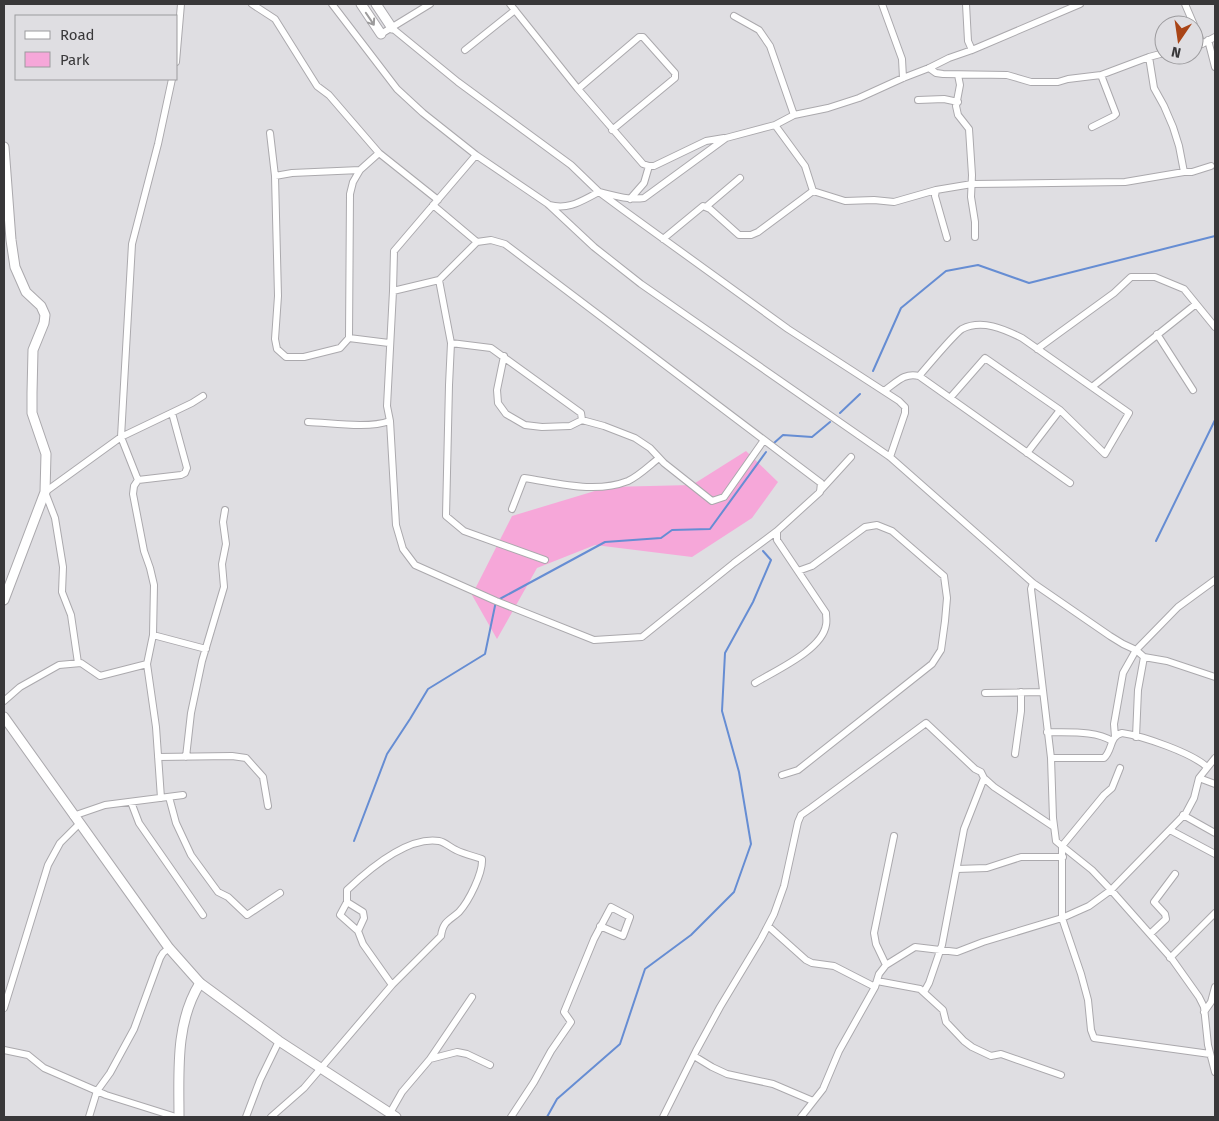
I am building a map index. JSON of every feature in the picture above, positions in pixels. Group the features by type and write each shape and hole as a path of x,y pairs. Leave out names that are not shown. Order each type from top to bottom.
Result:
{"street":[{"path":"178,39 181,4"},
{"path":"252,4 274,19 317,86 329,95 379,154 438,200"},
{"path":"332,4 397,89 422,113 476,155 548,204 594,247 641,284 890,456 1033,583 1144,657 1167,661 1215,677"},
{"path":"361,4 380,34 430,4"},
{"path":"376,4 392,28 458,82 571,165 599,192 788,329 899,401 905,407 905,413 890,456"},
{"path":"510,4 612,130 643,164 649,166 654,166 706,141 726,138 775,125 794,115 828,108 860,98 948,58 972,50 1080,4"},
{"path":"882,4 902,60 903,78"},
{"path":"966,4 968,40 972,50"},
{"path":"465,50 515,10"},
{"path":"734,16 759,30 770,46 794,115"},
{"path":"578,89 639,37 643,37 675,74 675,78 612,130"},
{"path":"1215,37 1205,42 1215,68"},
{"path":"929,68 936,73 1007,75 1042,83 1101,75 1154,56"},
{"path":"1149,57 1154,88 1173,127 1184,172"},
{"path":"958,75 960,85 956,106 958,115 968,129 975,237"},
{"path":"1092,127 1116,114 1101,75"},
{"path":"138,480 121,437 132,244 158,144 172,80"},
{"path":"918,100 944,99 958,102"},
{"path":"775,125 805,166 813,192"},
{"path":"270,133 275,176 278,296 275,339 277,349 286,357 304,357 340,348 349,338 350,194 353,182 360,170 379,154"},
{"path":"548,204 560,208 573,205 599,192 630,199 644,198 726,138"},
{"path":"4,147 11,240 15,267 26,292 40,306 45,315 44,323 33,350 32,413 46,454 45,492 4,600"},
{"path":"476,155 394,251 387,406 390,421 396,525 403,549 415,566 594,640 642,637 777,531 820,492 851,457"},
{"path":"630,199 644,183 649,166"},
{"path":"813,192 845,201 874,200 894,202 936,190 972,184 1125,182 1192,172 1211,166"},
{"path":"275,176 292,173 360,170"},
{"path":"664,239 740,178"},
{"path":"936,190 935,196 947,238"},
{"path":"707,206 739,235 750,235 758,232 813,192"},
{"path":"433,205 477,242"},
{"path":"393,291 439,280 477,242 491,240 505,244 821,483 820,492"},
{"path":"1037,348 1114,293 1131,278 1155,277 1184,288 1215,327"},
{"path":"439,280 451,343 446,516 464,531 545,560"},
{"path":"1092,387 1196,304"},
{"path":"919,376 961,330 974,326 988,325 1005,329 1022,338 1129,413 1105,454 1060,410 985,358 950,398"},
{"path":"1157,334 1194,390"},
{"path":"349,338 389,343"},
{"path":"451,343 491,348 581,413 582,420"},
{"path":"504,356 497,390 498,403 506,414 525,425 542,428 570,426 582,420 635,438 650,448 659,458 712,501 724,498 764,440"},
{"path":"884,392 905,376 912,374 919,376 1070,483"},
{"path":"45,492 121,437 203,396"},
{"path":"1027,453 1060,410"},
{"path":"161,798 156,727 147,664 153,635 154,585 144,551 133,494 134,486 138,480 181,475 185,472 186,468 172,413"},
{"path":"308,422 382,424 390,421"},
{"path":"512,509 524,478 584,487 608,488 630,480 659,458"},
{"path":"45,492 55,518 63,567 62,592 70,615 78,663"},
{"path":"186,757 191,713 202,662 224,587 222,564 226,544 223,522 225,510"},
{"path":"782,775 798,770 932,664 941,650 947,598 944,576 892,531 877,525 865,527 812,566 798,571"},
{"path":"755,683 807,652 820,639 826,625 826,613 777,540 777,531"},
{"path":"1051,758 1104,758 1108,755 1113,739 1123,673 1136,650 1178,607 1215,580"},
{"path":"1033,583 1031,589 1051,758 1056,841 1092,870 1111,890 1170,958 1202,1001 1212,1045 1210,1054 1215,1072"},
{"path":"153,635 206,649"},
{"path":"1136,736 1138,690 1144,657"},
{"path":"4,701 20,688 56,666 78,663 85,665 100,676 147,664"},
{"path":"1015,754 1021,711 1021,692"},
{"path":"985,693 1042,692"},
{"path":"4,717 169,948 200,983 279,1041 393,1115 402,1092 430,1059 472,997"},
{"path":"663,1117 694,1056 768,926 784,886 801,815 926,723 975,769 981,772 984,778 1054,827"},
{"path":"1047,732 1093,734 1113,739 1122,733 1136,736 1200,760 1207,767"},
{"path":"158,757 232,756 246,758 263,777 268,806"},
{"path":"801,1117 823,1089 839,1052 876,984 879,974 886,965 915,947 957,952 983,942 1062,918 1089,906 1111,890 1183,815 1194,798 1199,778 1215,758"},
{"path":"1120,768 1112,788 1062,846 1062,918 1088,1000 1091,1030 1094,1038 1210,1054"},
{"path":"924,992 940,950 964,829 984,778"},
{"path":"1199,778 1215,784"},
{"path":"73,816 99,806 184,795"},
{"path":"169,797 176,823 187,847 218,892 228,897 247,915 280,893"},
{"path":"131,802 139,822 203,915"},
{"path":"1183,815 1215,833"},
{"path":"4,1008 48,866 60,843 79,824"},
{"path":"1170,830 1215,854"},
{"path":"886,965 876,944 874,933 894,836"},
{"path":"271,1117 304,1088 392,985 441,936 442,928 447,921 460,911 476,882 482,867 482,859 456,850 441,841 424,841 394,853 358,879 347,890 347,902 340,915 358,931 363,944 392,985"},
{"path":"957,868 986,868 1021,857 1062,857"},
{"path":"1150,934 1166,919 1165,914 1154,902 1175,874"},
{"path":"347,902 363,912 364,918 358,931"},
{"path":"511,1117 571,1022 564,1012 600,926 611,906 630,917 622,936 600,926"},
{"path":"1170,958 1215,913"},
{"path":"768,926 806,960 812,963 834,966 876,984 916,987 924,992 942,1010 946,1022 972,1048 991,1056 1001,1054 1061,1075"},
{"path":"89,1117 98,1091 134,1029 160,958 169,948"},
{"path":"4,1050 28,1055 44,1068 98,1091 178,1117 180,1051 186,1012 190,1000 200,983"},
{"path":"1204,1012 1211,1002 1215,987"},
{"path":"246,1117 260,1080 279,1041"},
{"path":"430,1059 457,1052 467,1054 490,1065"},
{"path":"694,1056 712,1068 727,1074 773,1084 813,1101"}],"green space":[{"path":"746,451 778,482 752,518 692,557 595,545 537,568 497,639 472,595 512,516 608,487 692,485"}],"waterway":[{"path":"873,371 901,308 946,271 978,265 1029,283 1215,236"},
{"path":"840,413 860,394"},
{"path":"1156,541 1215,420"},
{"path":"774,443 783,435 812,437 830,422"},
{"path":"354,841 387,754 428,689 485,654 496,601 605,542 661,538 672,530 710,529 766,452"},
{"path":"547,1117 557,1099 620,1044 645,969 691,935 734,892 751,844 739,772 722,711 725,653 753,602 771,560 763,551"}]}
